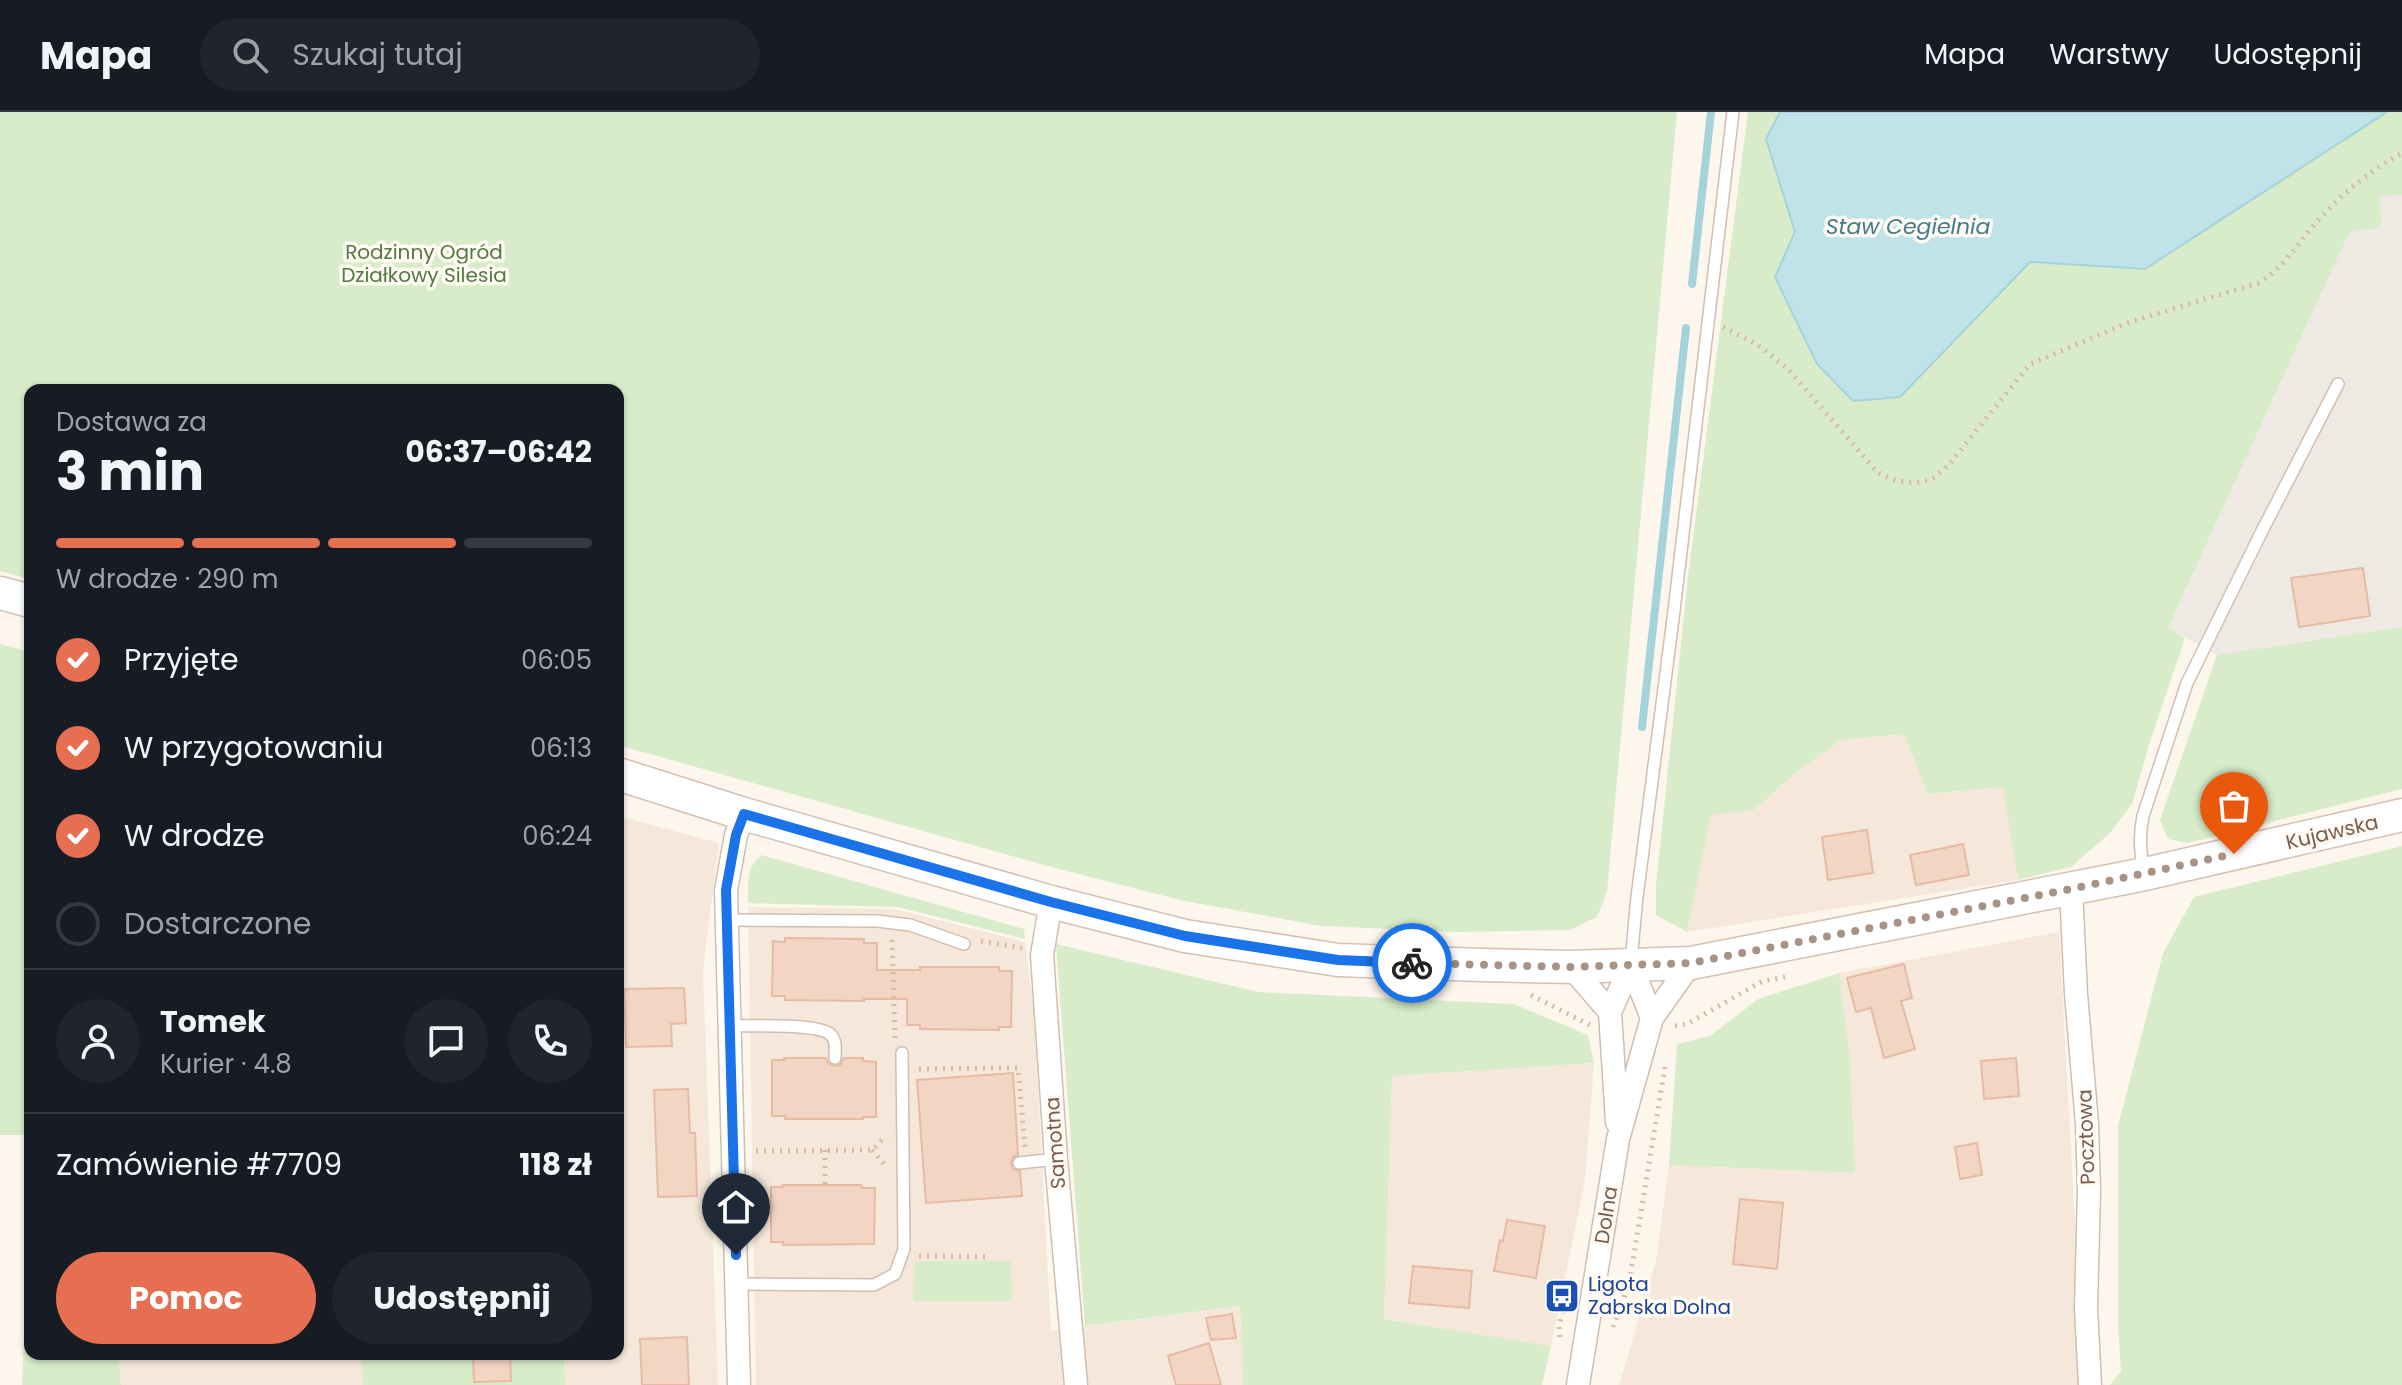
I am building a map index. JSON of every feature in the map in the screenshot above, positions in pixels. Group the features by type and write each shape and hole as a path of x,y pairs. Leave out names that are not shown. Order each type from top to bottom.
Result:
{"street":[{"path":"0,593 24,599"},
{"name":"Kujawska","path":"624,776 744,814 1051,902 1185,936 1338,960 1571,967 1691,963 2145,874 2402,815"},
{"path":"739,1385 726,890 736,835 744,814"},
{"name":"Pocztowa","path":"2071,889 2087,1124 2086,1308 2090,1385"},
{"name":"Samotna","path":"1051,902 1042,955 1076,1385"},
{"name":"Dolna","path":"1578,1385 1618,1139 1652,1018 1691,963"},
{"name":"Dolna","path":"1618,1139 1610,1012 1631,965"},
{"path":"1631,965 1652,1018"},
{"path":"1571,967 1610,1012"}],"lane":[{"path":"1631,965 1638,882 1733,112"},
{"path":"2145,874 2140,850 2143,816 2187,683 2338,384"},
{"path":"727,920 877,921 910,925 964,944"},
{"path":"730,1026 812,1028 829,1034 835,1041 835,1058"},
{"path":"736,1284 874,1285 895,1274 904,1249 902,1053"},
{"path":"1023,1162 1056,1159"}],"path":[{"path":"1709,319 1758,345 1789,370 1877,472 1889,479 1919,482 1934,478 1948,466 2030,364 2130,322 2258,283 2275,273 2315,224 2365,175 2402,153"},
{"path":"894,923 892,1010 895,1038 902,1053"},
{"path":"981,941 1005,946"},
{"path":"1609,1339 1629,1284 1667,1057"},
{"path":"902,1069 1018,1068 1023,1162"},
{"path":"756,1151 872,1150 902,1120"},
{"path":"825,1150 825,1185"},
{"path":"902,1256 989,1257"}],"shaded area":[{"path":"2402,195 2402,627 2217,655 2168,628 2350,231 2379,196"},
{"path":"1904,734 1928,794 2004,787 2018,880 1687,932 1710,815 1754,810 1800,769 1842,740"},
{"path":"624,818 719,843 703,970 718,1385 565,1385 564,1360 624,1360"},
{"path":"748,907 896,909 1025,942 1034,1013 1051,1331 1240,1306 1243,1385 756,1385"},
{"path":"2059,932 2084,1385 1619,1385 1656,1261 1669,1165 1855,1173 1850,1060 1839,973"},
{"path":"1594,1063 1585,1181 1551,1346 1384,1319 1392,1076"},
{"path":"119,1360 362,1360 363,1385 121,1385"}],"green space":[{"name":"Rodzinny Ogród Działkowy Silesia","path":"0,112 1677,112 1607,892 1597,917 1570,930 1457,932 1321,926 1180,900 1044,865 624,747 624,384 24,384 24,577 0,571"},
{"path":"1748,112 1780,112 1766,139 1795,233 1900,397 2030,261 2145,269 2387,112 2402,112 2402,195 2380,196 2381,228 2350,231 2168,628 2185,638 2132,804 2110,833 2071,867 2018,880 2003,787 1928,794 1904,734 1842,740 1800,769 1754,810 1711,815 1687,932 1656,915 1656,885 1688,577"},
{"path":"2402,627 2402,789 2188,843 2168,839 2160,820 2217,655"},
{"path":"0,644 24,650 24,1135 0,1135"},
{"path":"2402,846 2402,1385 2110,1385 2121,1371 2118,1327 2118,1126 2163,953 2194,897"},
{"path":"761,855 1024,929 1025,939 897,907 748,903 750,871"},
{"path":"1056,944 1258,992 1514,1004 1588,1035 1594,1063 1392,1076 1384,1319 1551,1346 1542,1385 1243,1385 1240,1306 1085,1326"},
{"path":"1839,973 1850,1060 1855,1173 1669,1165 1677,1044 1710,1036 1758,999"},
{"path":"915,1261 1011,1261 1012,1301 913,1301"},
{"path":"24,1335 24,1360 119,1360 121,1385 22,1385"},
{"path":"361,1360 564,1360 565,1385 363,1385"}],"water":[{"name":"Staw Cegielnia","path":"1780,112 2387,112 2145,269 2030,262 1900,397 1853,401 1817,364 1775,277 1795,232 1766,139"}],"building":[{"path":"2363,568 2370,616 2299,627 2291,578"},
{"path":"1867,830 1873,873 1828,880 1822,837"},
{"path":"1963,844 1969,875 1916,885 1910,855"},
{"path":"785,938 864,939 864,943 877,943 877,970 999,967 999,971 1012,971 1011,1027 999,1027 999,1030 920,1029 920,1025 907,1025 907,999 785,1000 785,996 772,996 773,941 785,942"},
{"path":"1904,964 1912,998 1901,1001 1915,1049 1884,1058 1871,1008 1856,1012 1847,978"},
{"path":"684,988 686,1023 671,1024 672,1046 626,1047 624,989"},
{"path":"826,1058 834,1066 840,1065 844,1058 876,1062 876,1117 785,1119 785,1116 772,1116 772,1060"},
{"path":"2016,1058 2019,1096 1984,1099 1981,1061"},
{"path":"1013,1073 1018,1155 1013,1157 1011,1163 1013,1169 1020,1171 1022,1196 926,1203 917,1080"},
{"path":"688,1089 690,1133 695,1133 697,1196 658,1197 654,1090"},
{"path":"1977,1143 1982,1175 1960,1179 1955,1147"},
{"path":"861,1185 862,1188 875,1188 874,1244 783,1245 783,1242 771,1242 771,1187"},
{"path":"1740,1199 1783,1203 1777,1269 1733,1264"},
{"path":"1507,1220 1545,1226 1536,1278 1494,1271"},
{"path":"1413,1266 1472,1271 1469,1308 1409,1303"},
{"path":"1232,1314 1236,1338 1211,1340 1206,1318"},
{"path":"687,1337 689,1385 642,1385 640,1339"},
{"path":"1209,1343 1221,1385 1176,1385 1168,1356"},
{"path":"473,1360 510,1360 511,1381 474,1382"}],"waterway":[{"path":"1692,284 1711,112"},
{"path":"1642,727 1686,328"}],"way so far":[{"path":"1412,963 1571,967 1691,963 2234,854"}],"place":[{"name":"Ligota Zabrska Dolna","path":"1562,1296"}],"route":[{"path":"736,1255 726,890 736,835 744,814 1051,902 1185,936 1338,960 1412,963"}]}
